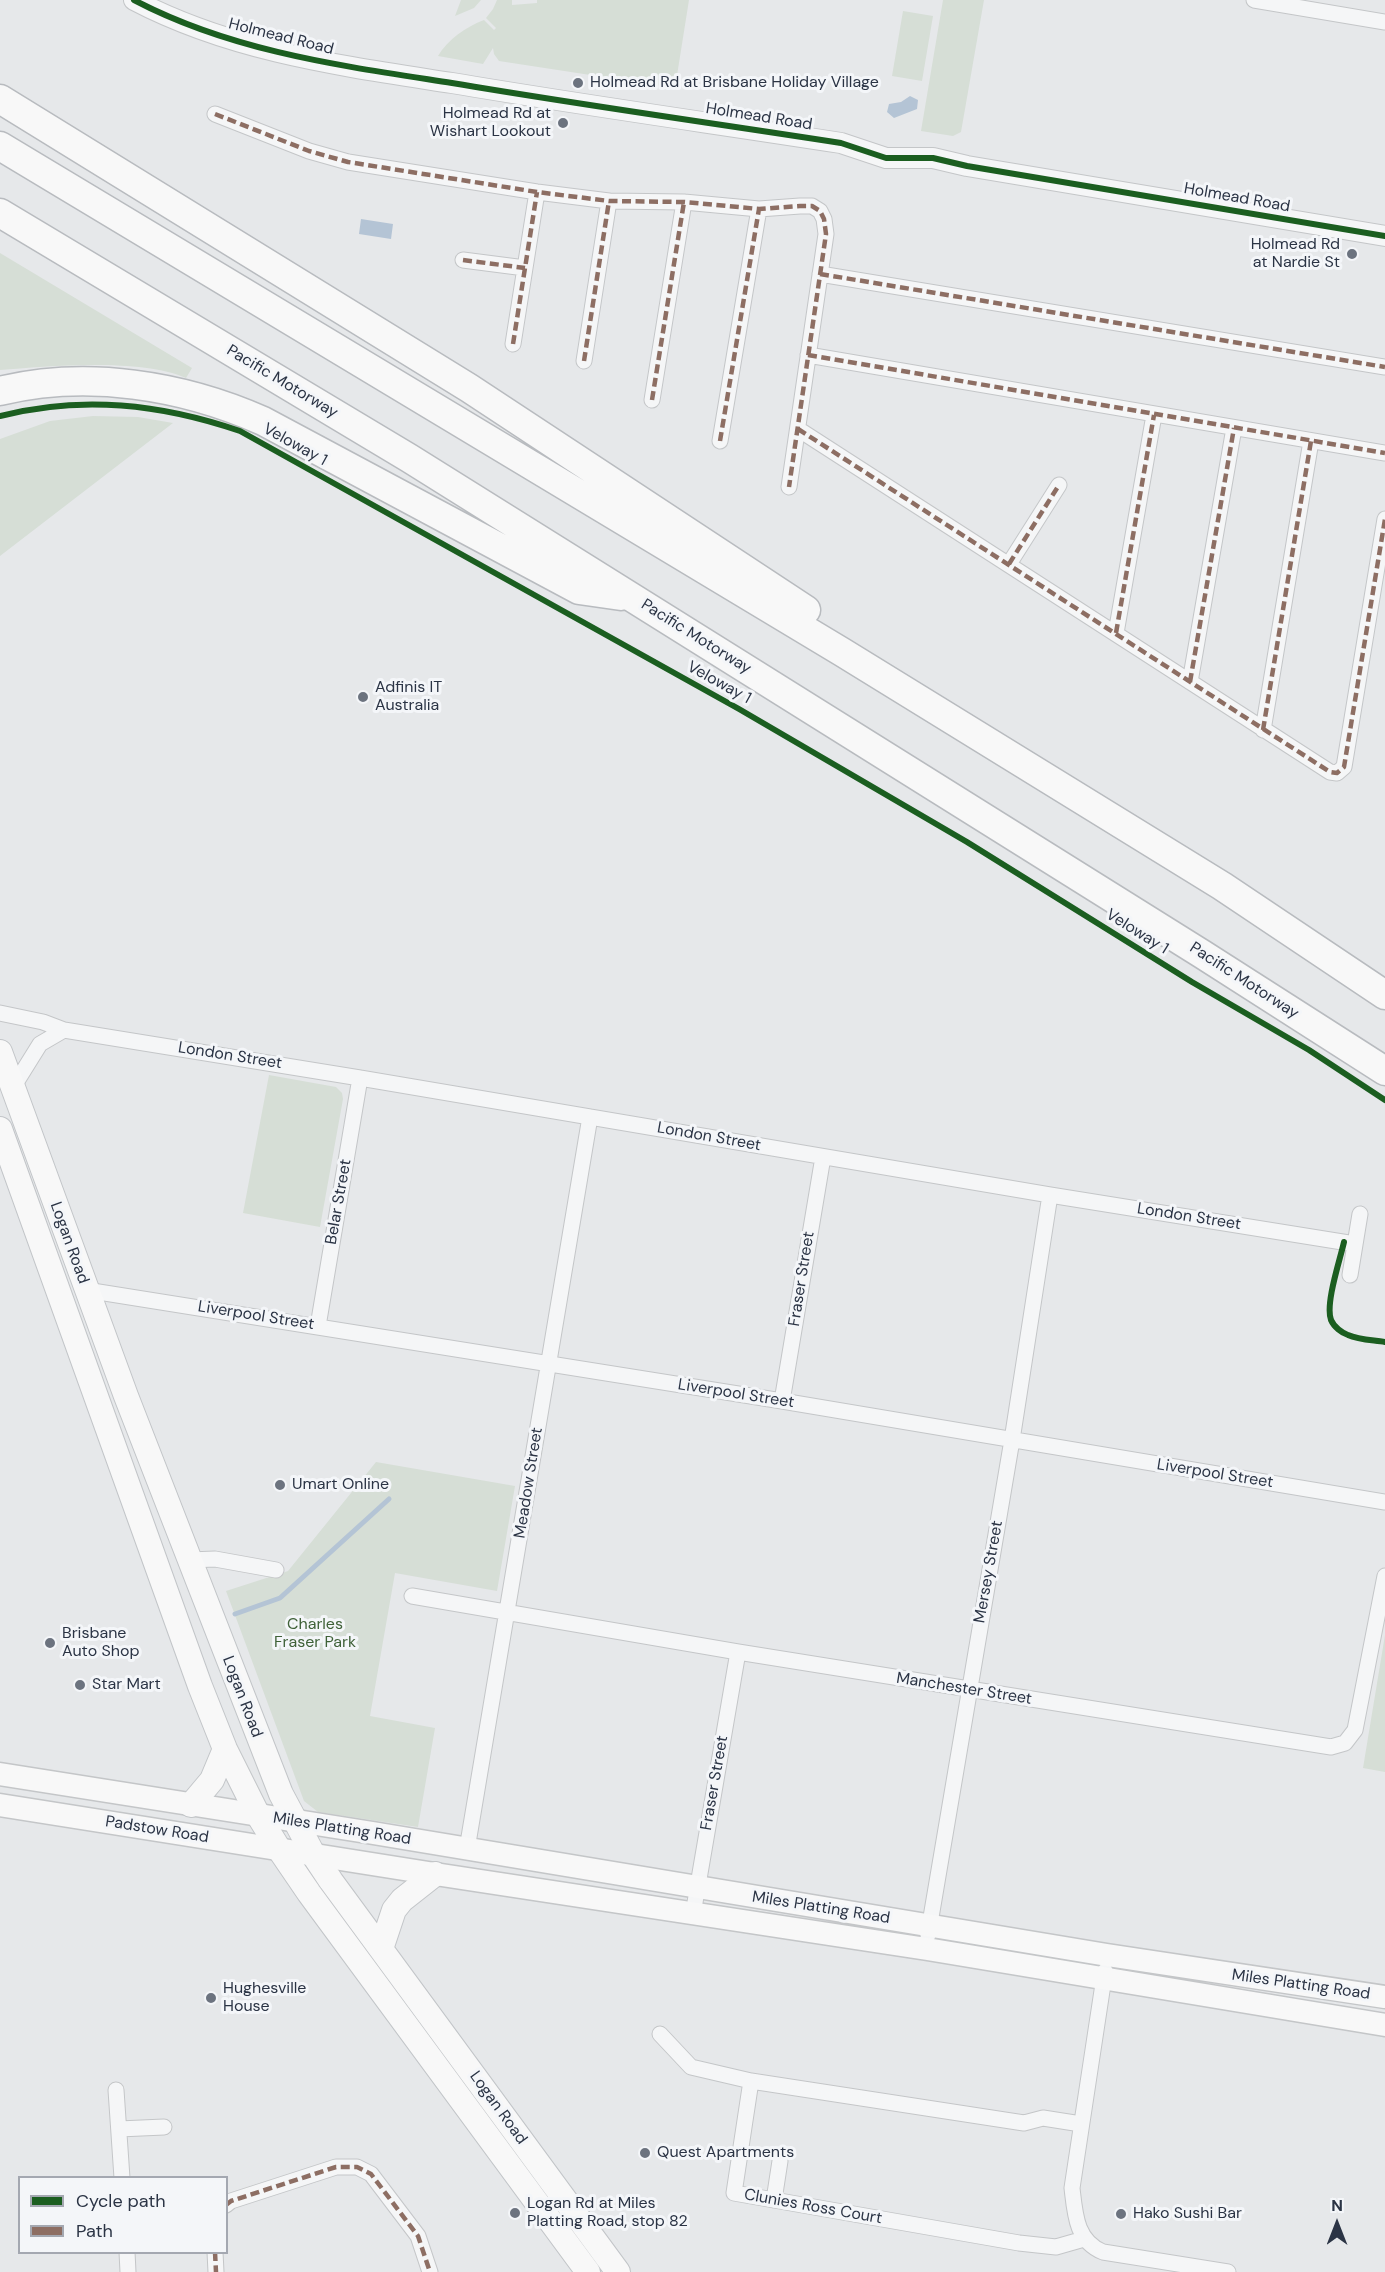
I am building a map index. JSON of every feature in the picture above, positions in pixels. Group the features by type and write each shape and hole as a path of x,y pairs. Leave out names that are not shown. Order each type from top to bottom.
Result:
{"highway":[{"path":"0,99 469,388 805,608 843,652"},
{"path":"0,146 843,652 1222,886 1385,995"},
{"name":"Pacific Motorway","path":"0,213 409,458 1203,954 1385,1071"},
{"path":"0,391 48,384 86,381 113,382 162,389 215,402 263,421 579,590 631,597"}],"main road":[{"name":"Logan Road","path":"0,1052 86,1290 276,1785 314,1854 618,2272"},
{"name":"Logan Road","path":"0,1129 200,1686 225,1749 258,1815 309,1893 588,2272"},
{"path":"191,1805 212,1780 225,1749"},
{"name":"Padstow Road","path":"0,1774 258,1815"},
{"name":"Padstow Road","path":"0,1805 314,1854"},
{"name":"Miles Platting Road","path":"258,1815 1107,1955 1385,1997"},
{"name":"Miles Platting Road","path":"314,1854 927,1949 1385,2025"},
{"path":"381,1948 394,1910 402,1900 435,1874"}],"street":[{"name":"Holmead Road","path":"134,0 177,20 252,46 352,68 841,143 886,158 933,158 967,166 1385,236"},
{"path":"1254,0 1385,22"},
{"path":"216,114 309,152 348,162 609,201 684,201 759,210 812,206 820,211 824,219 825,234 789,487"},
{"path":"513,344 537,192"},
{"path":"584,362 609,201"},
{"path":"652,400 684,201"},
{"path":"720,441 759,210"},
{"path":"462,260 525,267"},
{"path":"820,274 1385,368"},
{"path":"808,355 1385,453"},
{"path":"1116,633 1154,415"},
{"path":"1190,682 1234,428"},
{"path":"798,429 1330,772 1337,773 1344,767 1385,519"},
{"path":"1263,730 1311,441"},
{"path":"1009,564 1059,484"},
{"name":"London Street","path":"0,1013 43,1022 64,1030 1355,1244"},
{"path":"12,1089 40,1044 64,1030"},
{"name":"Belar Street","path":"318,1326 360,1078"},
{"name":"Meadow Street","path":"467,1849 590,1117"},
{"name":"Fraser Street","path":"782,1401 823,1156"},
{"name":"Mersey Street","path":"927,1949 929,1926 1012,1440 1050,1195"},
{"path":"1350,1275 1360,1214"},
{"name":"Liverpool Street","path":"86,1290 782,1401 1385,1502"},
{"path":"189,1560 215,1559 276,1570"},
{"name":"Manchester Street","path":"412,1596 738,1652 1331,1747 1345,1743 1354,1730 1385,1576"},
{"name":"Fraser Street","path":"693,1914 738,1652"},
{"path":"1107,1955 1072,2188 1075,2215 1084,2239 1091,2247 1103,2252 1228,2272"},
{"path":"660,2034 691,2067 751,2081 1024,2123 1043,2118 1081,2124"},
{"name":"Clunies Ross Court","path":"751,2081 734,2193 1019,2243 1056,2247 1084,2239"},
{"path":"116,2090 122,2176"},
{"path":"119,2129 164,2127"},
{"path":"774,2200 780,2161"},
{"path":"228,2203 336,2167 357,2167 371,2174 418,2236 430,2272"},
{"path":"126,2254 128,2272"},
{"path":"215,2254 216,2272"}],"green space":[{"path":"461,0 481,0 474,8 455,16"},
{"path":"497,0 512,0 512,5 537,3 537,0 689,0 675,88 499,61 493,48 483,64 438,56 452,39 477,23 484,20 494,30 496,28 486,18"},
{"path":"943,0 984,0 961,132 953,136 921,131"},
{"path":"903,11 933,16 922,81 892,76"},
{"path":"0,253 192,368 186,378 145,368 120,366 94,365 0,370"},
{"path":"93,416 138,417 173,423 0,556 0,439 50,421"},
{"path":"269,1075 336,1087 342,1093 343,1099 320,1227 243,1213"},
{"name":"Charles Fraser Park","path":"376,1462 515,1486 497,1591 395,1573 370,1716 435,1728 418,1827 318,1812 304,1801 226,1591 288,1571"},
{"path":"1385,1635 1385,1772 1363,1768"}],"water":[{"path":"910,96 918,100 917,109 894,118 887,112 889,104 901,102"},
{"path":"361,219 393,224 391,239 359,234"}],"waterway":[{"path":"235,1614 280,1598 389,1499"}],"marked path":[{"path":"215,114 309,151 348,162 609,201 684,202 759,209 812,206 820,211 824,219 826,234 789,487"},
{"path":"513,344 537,192"},
{"path":"584,361 609,201"},
{"path":"652,400 684,202"},
{"path":"720,441 759,209"},
{"path":"463,260 525,268"},
{"path":"820,274 1385,367"},
{"path":"808,355 1385,453"},
{"path":"1116,633 1154,415"},
{"path":"1190,682 1234,428"},
{"path":"798,429 1330,772 1337,773 1344,767 1385,519"},
{"path":"1263,730 1311,441"},
{"path":"1009,564 1059,485"},
{"path":"228,2203 336,2167 357,2167 371,2174 418,2236 430,2272"},
{"path":"215,2254 216,2272"}],"cycle path":[{"path":"134,0 210,33 249,45 330,63 841,143 886,158 933,158 967,166 1385,236"},
{"name":"Veloway 1","path":"0,416 61,406 91,404 181,414 240,431 739,709 967,842 1192,982 1309,1050 1385,1100"},
{"path":"1344,1242 1331,1293 1331,1320 1336,1327 1352,1337 1385,1342"}],"place":[{"name":"Holmead Rd at Brisbane Holiday Village","path":"578,83"},
{"name":"Holmead Rd at Wishart Lookout","path":"563,123"},
{"name":"Holmead Rd at Nardie St","path":"1352,254"},
{"name":"Adfinis IT Australia","path":"363,697"},
{"name":"Umart Online","path":"280,1485"},
{"name":"Brisbane Auto Shop","path":"50,1643"},
{"name":"Star Mart","path":"80,1685"},
{"name":"Hughesville House","path":"211,1998"},
{"name":"Quest Apartments","path":"645,2153"},
{"name":"Logan Rd at Miles Platting Road, stop 82","path":"515,2213"},
{"name":"Hako Sushi Bar","path":"1121,2214"}]}
